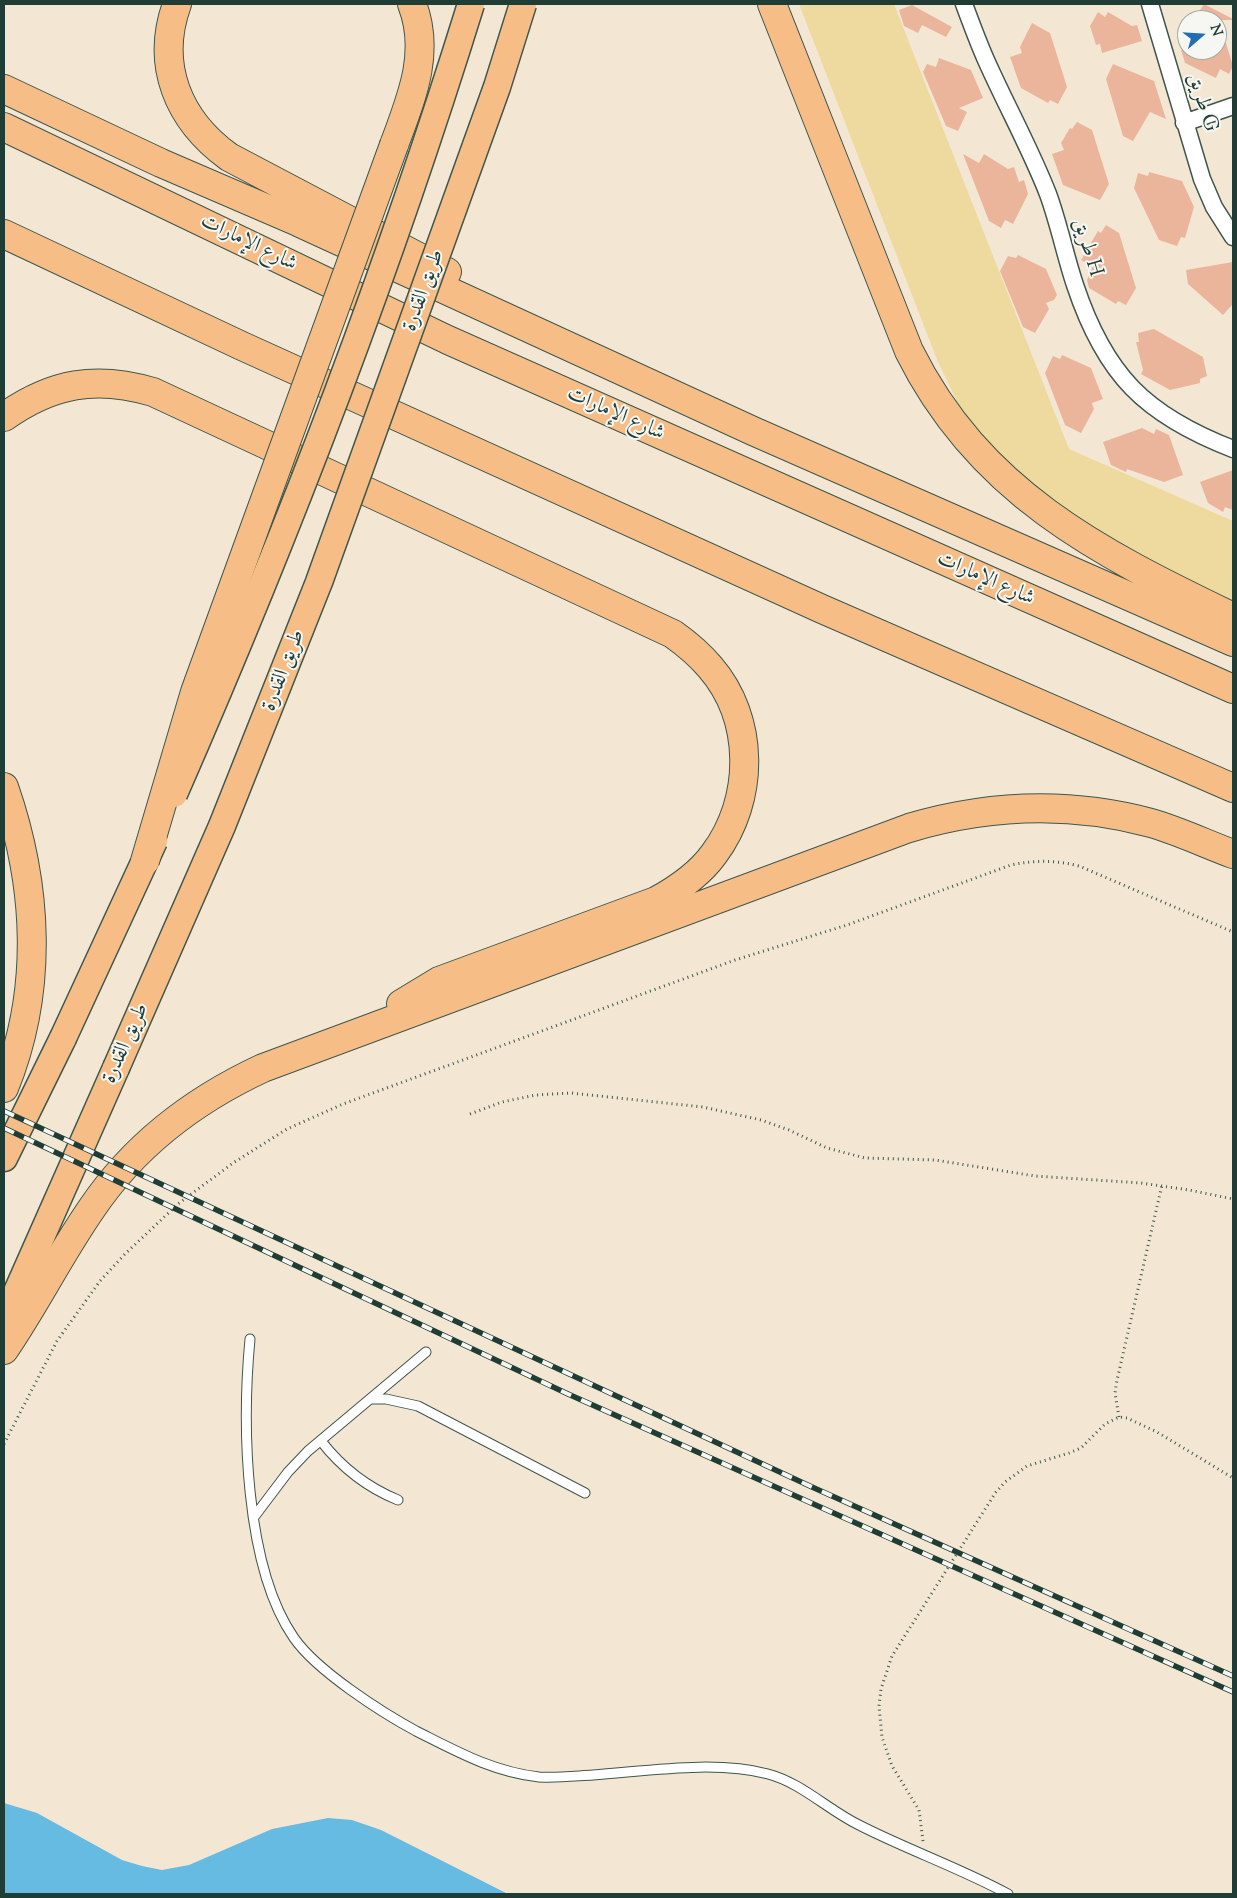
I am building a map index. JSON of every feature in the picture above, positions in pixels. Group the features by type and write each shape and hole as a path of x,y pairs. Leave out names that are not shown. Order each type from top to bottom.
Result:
{"highway":[{"path":"177,4 169,39 171,74 175,91 191,122 215,147 229,157 467,283 692,385 753,431"},
{"path":"145,861 195,692 412,95 420,61 418,27 412,4"},
{"path":"772,4 909,351 935,400 973,447 993,468 1070,530 1118,560 1233,617"},
{"path":"4,89 161,163 298,222 753,431 1233,642"},
{"name":"شارع الإمارات","path":"4,127 448,340 1233,689"},
{"path":"4,234 242,346 794,597 1233,788"},
{"path":"4,417 37,396 75,385 114,383 153,392 650,622 673,634 693,649 711,668 725,688 736,711 742,736 745,761 743,785 737,810 728,833 714,854 697,873 678,889 656,901 439,981 410,997 378,1026"},
{"path":"4,787 22,845 31,893 33,942 30,990 21,1038 4,1088"},
{"path":"4,1350 91,1209 126,1165 167,1126 197,1104 237,1080 909,828 943,818 1013,808 1084,809 1153,824 1233,854"}],"main road":[{"path":"4,1158 63,1038 145,861 236,650 317,446 396,230 471,4"},
{"name":"طريق القدرة","path":"4,1321 222,826 316,590 498,87 523,4"}],"street":[{"name":"طريق H","path":"964,4 985,59 1031,153 1049,196 1075,285 1092,330 1117,373 1153,409 1203,438 1233,449"},
{"name":"طريق G","path":"1150,4 1184,123 1214,208 1233,237"},
{"path":"1184,123 1233,106"}],"lane":[{"path":"250,1339 245,1410 247,1455 254,1517 271,1589 295,1640 334,1676 378,1709 470,1758 505,1771 540,1777 679,1769 716,1769 768,1774 794,1785 838,1814 861,1826 1008,1894"},
{"path":"254,1517 288,1472 321,1441 426,1352"},
{"path":"370,1399 386,1399 418,1406 585,1493"},
{"path":"321,1441 355,1476 368,1486 398,1500"}],"path":[{"path":"4,1444 57,1341 94,1288 124,1254 178,1204 233,1163 315,1115 735,960 846,925 1011,865 1028,862 1062,862 1079,866 1233,932"},
{"path":"470,1114 502,1102 536,1095 570,1093 664,1102 703,1107 751,1117 789,1130 827,1148 865,1158 936,1160 1035,1176 1162,1185 1233,1199"},
{"path":"1119,1417 1115,1393 1117,1380 1162,1185"},
{"path":"921,1853 924,1831 919,1810 892,1766 881,1730 879,1706 881,1689 892,1656 996,1492 1005,1482 1027,1466 1069,1454 1081,1448 1105,1424 1119,1417 1127,1418 1157,1432 1233,1478"}],"sand":[{"path":"799,4 894,4 1069,449 1233,521 1233,617 1032,501 966,420 938,362"}],"water":[{"path":"4,1803 37,1813 122,1860 162,1870 189,1865 272,1829 328,1818 352,1820 381,1830 508,1894 4,1894"}],"building":[{"path":"1204,4 1216,10 1200,10"},
{"path":"912,5 952,27 946,37 922,25 918,33 904,26 899,10"},
{"path":"1098,12 1105,17 1108,12 1132,26 1137,25 1142,41 1102,53 1100,44 1096,45 1090,26"},
{"path":"1032,23 1050,33 1067,87 1058,104 1050,100 1048,103 1021,88 1010,57 1022,53 1020,47"},
{"path":"1227,47 1233,66 1229,74 1220,69 1216,78 1185,63 1184,60 1227,60"},
{"path":"939,58 971,70 983,98 959,108 967,112 958,131 946,126 923,72 927,64 936,67"},
{"path":"1113,64 1154,81 1166,119 1150,112 1133,141 1123,136 1106,79"},
{"path":"1077,122 1092,130 1109,184 1100,200 1063,185 1052,154 1064,150 1061,143 1070,128 1072,129"},
{"path":"963,154 979,163 984,154 1008,169 1014,167 1019,182 1024,180 1028,194 1013,224 1005,220 1001,228 989,221"},
{"path":"1149,172 1182,181 1194,207 1185,238 1181,237 1177,246 1159,240 1134,188 1138,173 1148,176"},
{"path":"1106,225 1119,233 1136,288 1126,305 1118,301 1116,304 1089,288 1087,280 1093,266 1081,260 1098,231 1101,233"},
{"path":"1018,255 1046,269 1057,295 1054,300 1046,303 1049,309 1035,333 1023,327 1000,271 1008,256 1016,258"},
{"path":"1233,262 1233,304 1223,315 1188,284 1186,270"},
{"path":"1154,329 1203,357 1207,376 1200,379 1200,383 1170,390 1141,374 1143,370 1136,342 1139,342 1138,333"},
{"path":"1062,355 1091,368 1103,399 1092,403 1094,409 1081,433 1065,425 1045,373 1053,356 1060,359"},
{"path":"1142,428 1154,434 1156,429 1169,435 1183,475 1164,482 1127,469 1126,472 1111,465 1103,442"},
{"path":"1233,470 1233,510 1225,507 1223,512 1208,503 1200,482"}],"railway":[{"path":"4,1111 812,1487 1233,1676"},
{"path":"4,1128 568,1394 1233,1692"}]}
